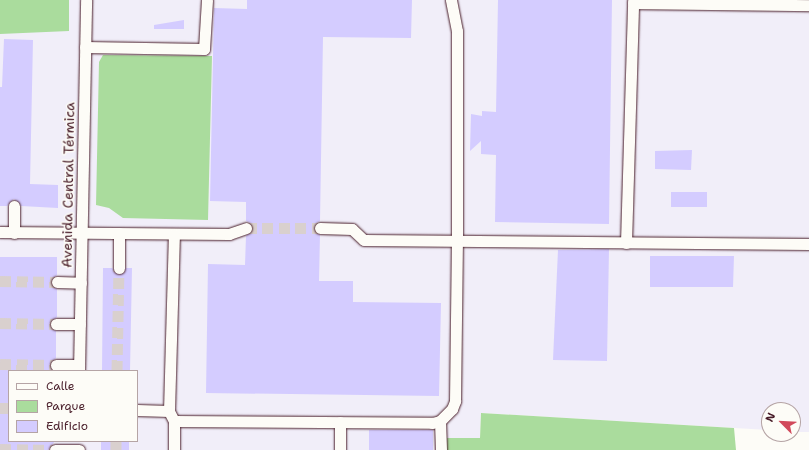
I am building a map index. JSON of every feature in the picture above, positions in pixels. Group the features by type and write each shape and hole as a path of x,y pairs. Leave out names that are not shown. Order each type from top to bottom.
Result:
{"lane":[{"name":"Avenida Central Térmica","path":"79,368 83,233 86,0"},
{"path":"85,47 204,49 207,0"},
{"path":"138,410 172,416 432,424 440,421 450,412 455,401 458,31 451,0"},
{"path":"626,243 633,2 809,5"},
{"path":"14,206 14,232"},
{"path":"0,232 229,234 246,228"},
{"path":"320,228 352,229 364,240 809,244"},
{"path":"119,233 119,268"},
{"path":"174,234 172,416 174,450"},
{"path":"57,282 81,283"},
{"path":"56,324 80,324"},
{"path":"56,365 79,368"},
{"path":"440,421 441,450"},
{"path":"340,422 340,450"},
{"path":"55,450 78,450"}],"shaded area":[{"path":"0,0 809,0 809,432 801,432 801,402 761,402 761,430 481,413 480,438 447,438 447,450 0,450"}],"green space":[{"path":"0,0 69,0 69,31 0,34"},
{"path":"103,55 212,56 208,220 123,218 109,208 96,205 99,62"},
{"path":"481,413 734,428 736,450 447,450 447,438 480,438"}],"building":[{"path":"247,0 412,0 411,38 323,37 320,221 314,224 313,228 320,235 319,281 353,281 353,302 441,303 439,396 206,393 208,264 245,265 246,236 253,229 251,223 246,221 246,202 210,201 214,8 247,9"},
{"path":"498,0 612,0 609,224 495,222 496,155 481,154 481,141 470,151 471,114 482,116 482,111 496,112"},
{"path":"184,20 184,29 154,29 154,25"},
{"path":"4,39 33,40 30,184 58,185 58,208 21,206 14,199 7,206 0,206 0,87 2,87"},
{"path":"692,150 691,170 655,169 655,151"},
{"path":"671,192 707,192 707,207 671,207"},
{"path":"609,249 607,361 553,360 558,250"},
{"path":"650,256 734,256 733,287 650,287"},
{"path":"0,257 57,257 57,275 50,281 51,286 57,289 57,317 49,324 50,328 56,331 56,358 49,365 52,370 8,370 8,442 54,442 48,450 0,450"},
{"path":"103,268 112,268 119,275 126,268 132,268 130,370 102,370"},
{"path":"369,430 433,430 433,450 369,450"},
{"path":"101,442 129,442 129,450 101,450"}],"tunnel":[{"path":"246,228 320,228"},
{"path":"117,370 119,268"},
{"path":"0,281 57,282"},
{"path":"0,323 56,324"},
{"path":"0,364 56,365"},
{"path":"0,408 8,408"},
{"path":"116,442 116,450"},
{"path":"0,449 55,450"}]}
